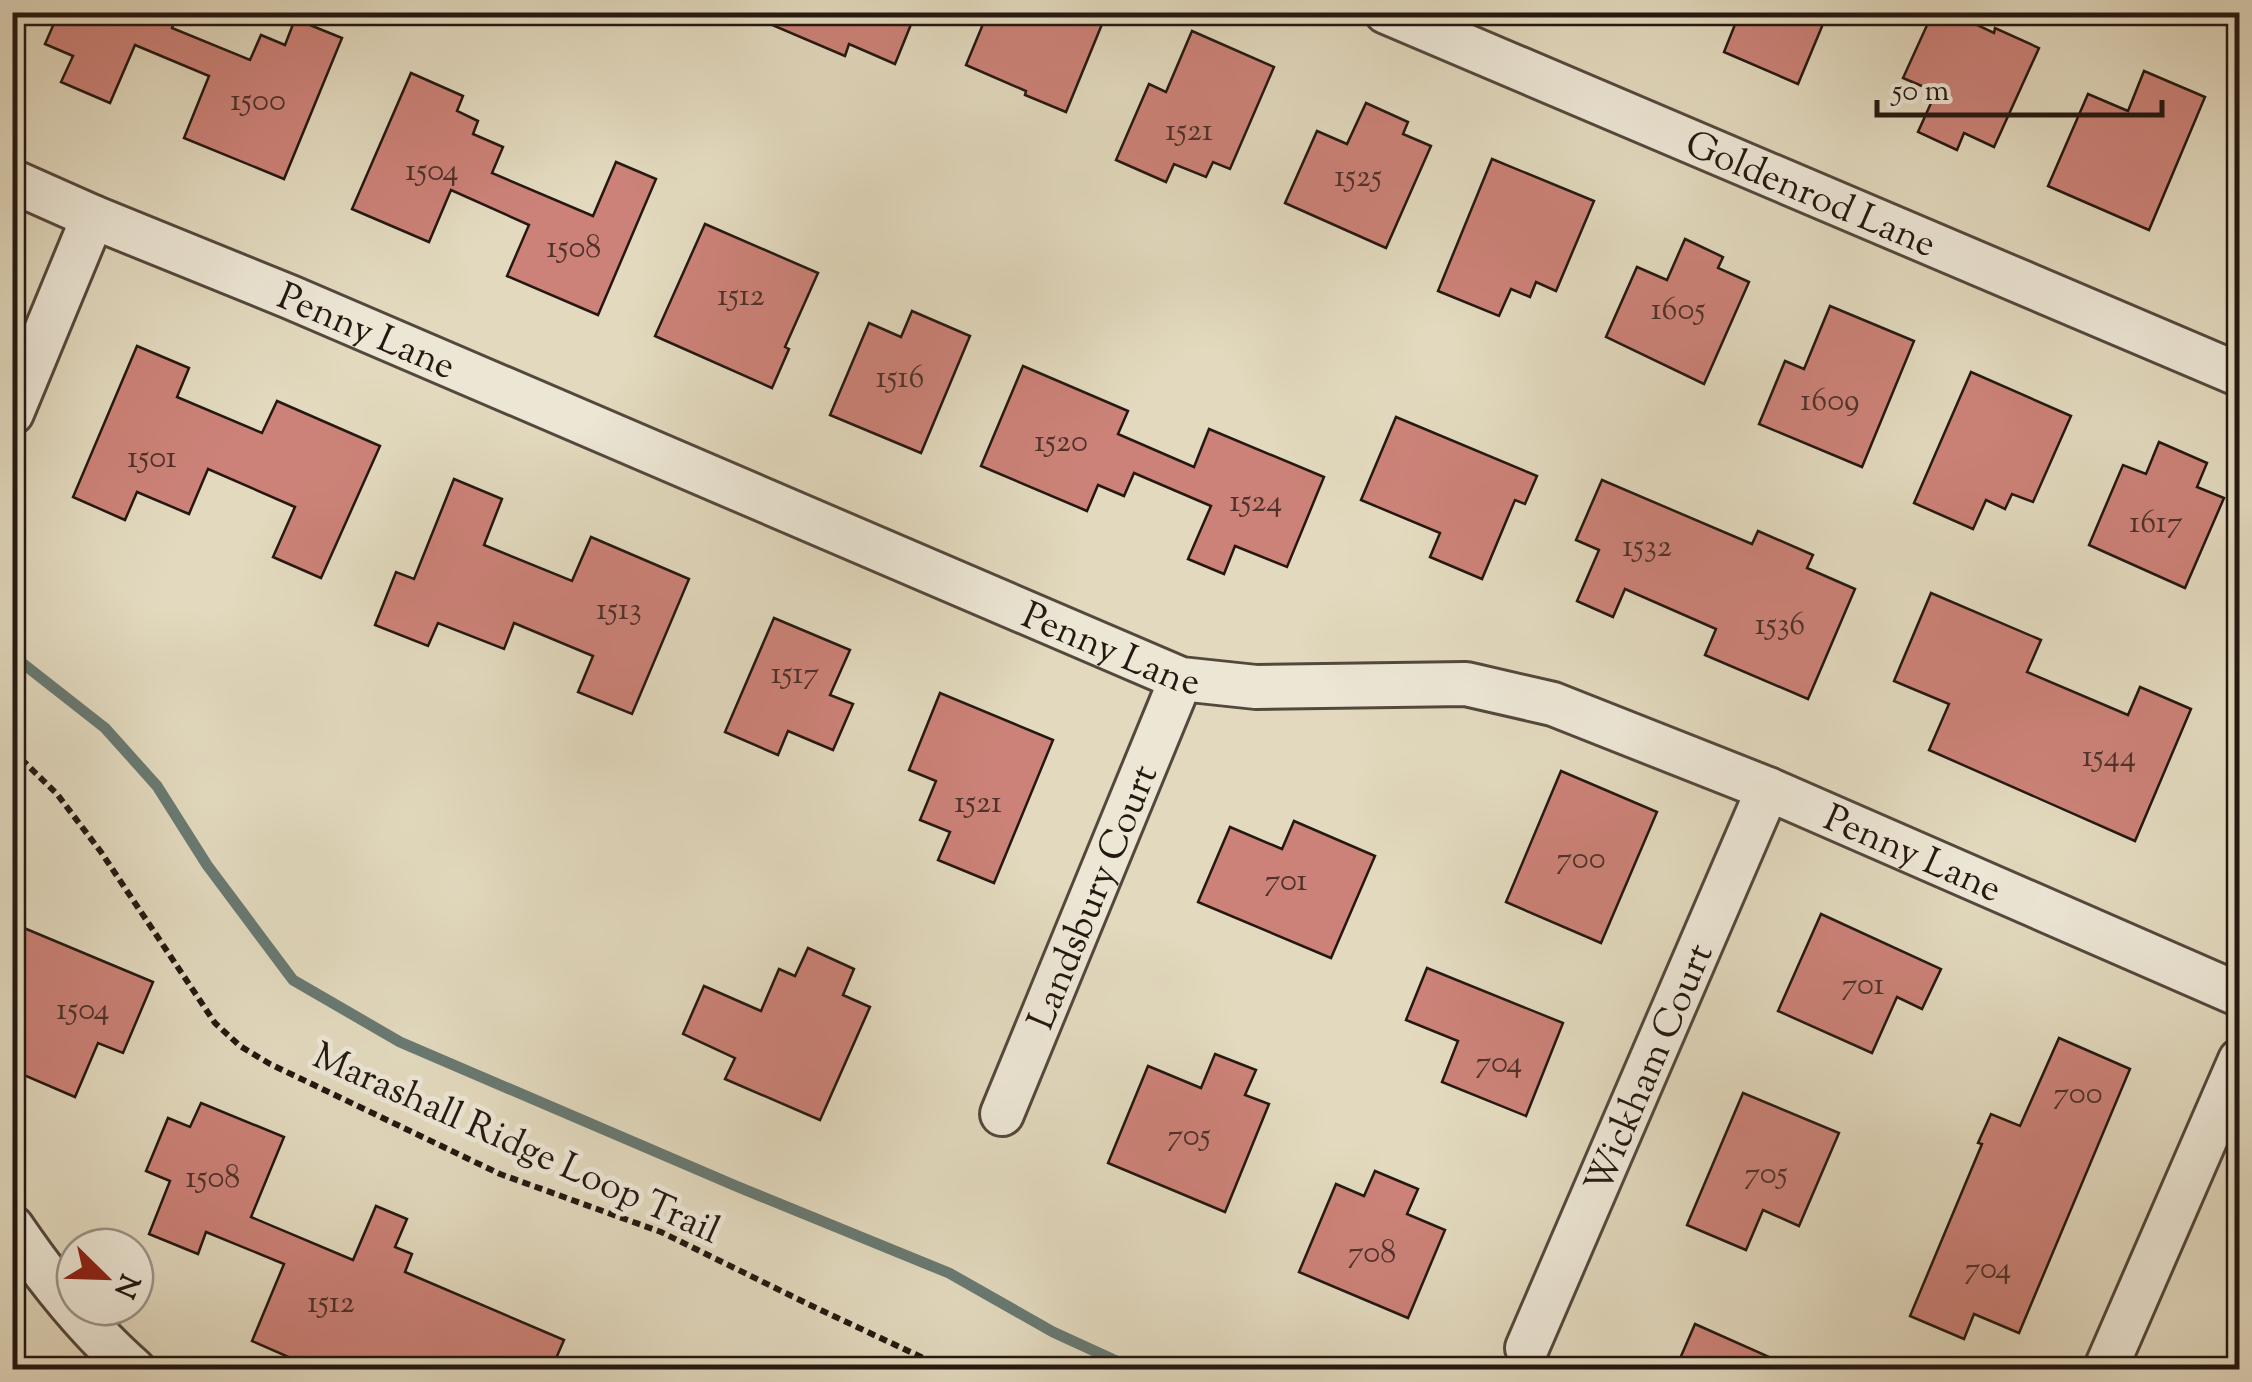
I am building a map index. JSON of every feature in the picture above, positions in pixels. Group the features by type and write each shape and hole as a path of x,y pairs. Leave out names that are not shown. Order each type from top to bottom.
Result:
{"street":[{"name":"Goldenrod Lane","path":"1386,12 2240,375"},
{"name":"Penny Lane","path":"12,181 1182,679 1256,686 1466,684 1553,704 1768,789 2240,996"},
{"path":"12,414 94,217"},
{"name":"Landsbury Court","path":"1002,1114 1182,679"},
{"name":"Wickham Court","path":"1527,1348 1768,789"},
{"path":"2105,1370 2240,1060"},
{"path":"12,1228 106,1346 134,1370"}],"path":[{"name":"Marashall Ridge Loop Trail","path":"12,750 57,794 101,852 215,1023 240,1046 500,1174 662,1232 949,1370"}],"building":[{"path":"59,12 178,12 172,28 250,60 261,35 285,45 295,19 342,38 284,179 184,138 209,76 135,45 110,103 61,82 73,56 45,44"},
{"path":"742,12 916,12 895,64 849,44 845,56"},
{"path":"988,12 1107,12 1066,112 966,65"},
{"path":"1740,12 1828,12 1798,84 1724,52"},
{"path":"1933,12 1950,12 2039,48 1994,147 1964,133 1957,150 1918,132 1936,92 1903,78"},
{"path":"1192,31 1274,67 1230,169 1213,162 1206,177 1174,164 1166,182 1116,160 1149,84 1166,92"},
{"path":"2144,71 2205,97 2149,230 2048,186 2088,94 2128,111"},
{"path":"411,73 463,96 457,111 478,121 473,134 503,147 492,173 593,216 616,162 656,179 598,315 507,276 529,225 451,190 429,242 352,209"},
{"path":"1366,103 1408,122 1403,134 1431,146 1386,248 1285,203 1317,131 1347,144"},
{"path":"1492,159 1594,201 1556,291 1536,282 1530,297 1511,289 1499,316 1438,291"},
{"path":"705,224 818,273 785,347 789,349 772,388 655,336"},
{"path":"1685,239 1723,257 1718,268 1749,282 1704,384 1606,337 1637,267 1667,280"},
{"path":"1830,306 1914,341 1862,467 1759,424 1785,361 1804,369"},
{"path":"912,311 970,336 921,453 830,415 869,323 901,337"},
{"path":"137,346 189,368 177,397 262,433 277,401 380,446 321,578 273,557 295,507 208,469 189,514 137,492 125,520 73,497"},
{"path":"1023,366 1128,411 1118,434 1194,467 1209,429 1324,477 1287,567 1235,546 1224,574 1188,559 1211,506 1134,473 1124,496 1098,485 1087,511 981,466"},
{"path":"1971,372 2071,416 2033,502 2012,494 2005,509 1986,500 1973,529 1914,503"},
{"path":"1396,417 1537,476 1525,504 1515,500 1482,579 1430,557 1440,533 1361,500"},
{"path":"2159,442 2207,463 2197,487 2224,498 2185,588 2089,545 2123,465 2146,474"},
{"path":"454,479 502,499 484,545 572,581 591,537 689,579 632,714 578,692 593,656 514,623 504,649 438,623 428,646 375,625 396,572 414,579"},
{"path":"1602,480 1752,544 1758,531 1813,555 1807,568 1855,589 1808,699 1705,655 1716,629 1625,589 1613,617 1577,601 1599,550 1576,540"},
{"path":"1931,593 2041,640 2027,672 2128,715 2140,687 2191,709 2135,841 1929,750 1949,704 1894,681"},
{"path":"774,618 850,650 830,695 853,704 833,750 788,731 778,755 725,732"},
{"path":"940,693 1053,740 994,883 938,860 950,832 920,820 936,781 909,770"},
{"path":"1561,771 1657,812 1601,943 1506,902"},
{"path":"1294,821 1375,856 1331,958 1198,902 1230,827 1282,849"},
{"path":"1821,914 1941,969 1922,1009 1897,997 1872,1053 1778,1011"},
{"path":"12,923 153,982 123,1053 98,1043 75,1097 12,1070"},
{"path":"808,948 854,969 843,995 870,1007 820,1120 725,1079 735,1058 683,1034 704,986 761,1011 779,969 795,976"},
{"path":"1427,968 1563,1023 1526,1116 1442,1082 1458,1041 1406,1020"},
{"path":"2059,1038 2130,1069 2019,1333 1974,1314 1964,1339 1910,1316 1991,1114 2020,1126"},
{"path":"1215,1054 1256,1070 1245,1095 1269,1104 1225,1212 1108,1163 1148,1066 1201,1088"},
{"path":"1743,1093 1839,1133 1799,1226 1763,1210 1746,1250 1687,1225"},
{"path":"201,1103 284,1137 251,1217 353,1260 376,1206 407,1219 395,1247 412,1254 405,1272 564,1340 551,1370 318,1370 252,1341 284,1264 206,1232 198,1254 155,1236 155,1227 152,1227 170,1181 146,1171 168,1118 190,1127"},
{"path":"1375,1171 1418,1189 1407,1214 1445,1230 1408,1318 1299,1272 1336,1184 1364,1196"},
{"path":"1695,1324 1798,1370 1675,1370"}],"waterway":[{"path":"12,655 105,728 157,786 207,865 293,980 400,1042 949,1273 1053,1332 1136,1370"}]}
